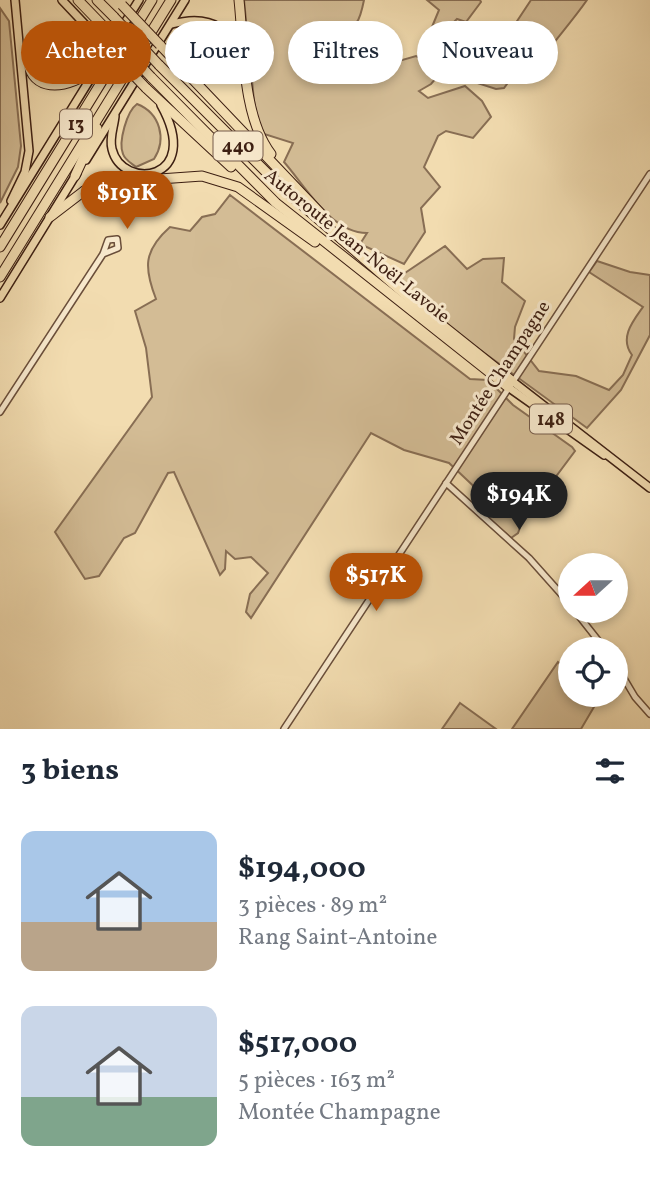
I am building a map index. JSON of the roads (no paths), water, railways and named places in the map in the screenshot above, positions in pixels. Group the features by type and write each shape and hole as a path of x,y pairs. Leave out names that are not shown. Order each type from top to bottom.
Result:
{"highway":[{"name":"Autoroute Jean-Noël-Lavoie","path":"78,0 276,203 390,295 510,384"},
{"name":"Autoroute Jean-Noël-Lavoie","path":"97,0 258,166 510,384"},
{"name":"13","path":"0,247 152,0"},
{"name":"13","path":"0,277 171,0"},
{"path":"239,0 254,121 264,144 295,186"},
{"path":"120,2 165,50"},
{"path":"142,84 199,140 276,203"},
{"path":"198,84 342,237"},
{"path":"75,176 107,103"},
{"path":"50,217 62,211 81,193 106,182 189,176 217,178 254,197 390,295"}],"main road":[{"path":"0,224 23,176 29,155 15,0"},
{"path":"62,0 82,21"},
{"path":"126,21 139,0"},
{"path":"172,21 185,0"},
{"path":"176,21 189,11"},
{"path":"0,298 165,32"},
{"path":"0,224 87,84"},
{"path":"115,113 111,141 115,157 132,172 151,173 167,163 175,145 172,125 159,101"},
{"name":"148","path":"510,384 650,488"}],"street":[{"name":"Montée Champagne","path":"284,729 650,174"},
{"path":"0,412 103,254"},
{"path":"446,483 529,558 558,591"},
{"path":"585,623 596,637"},
{"path":"628,685 650,714"}]}
